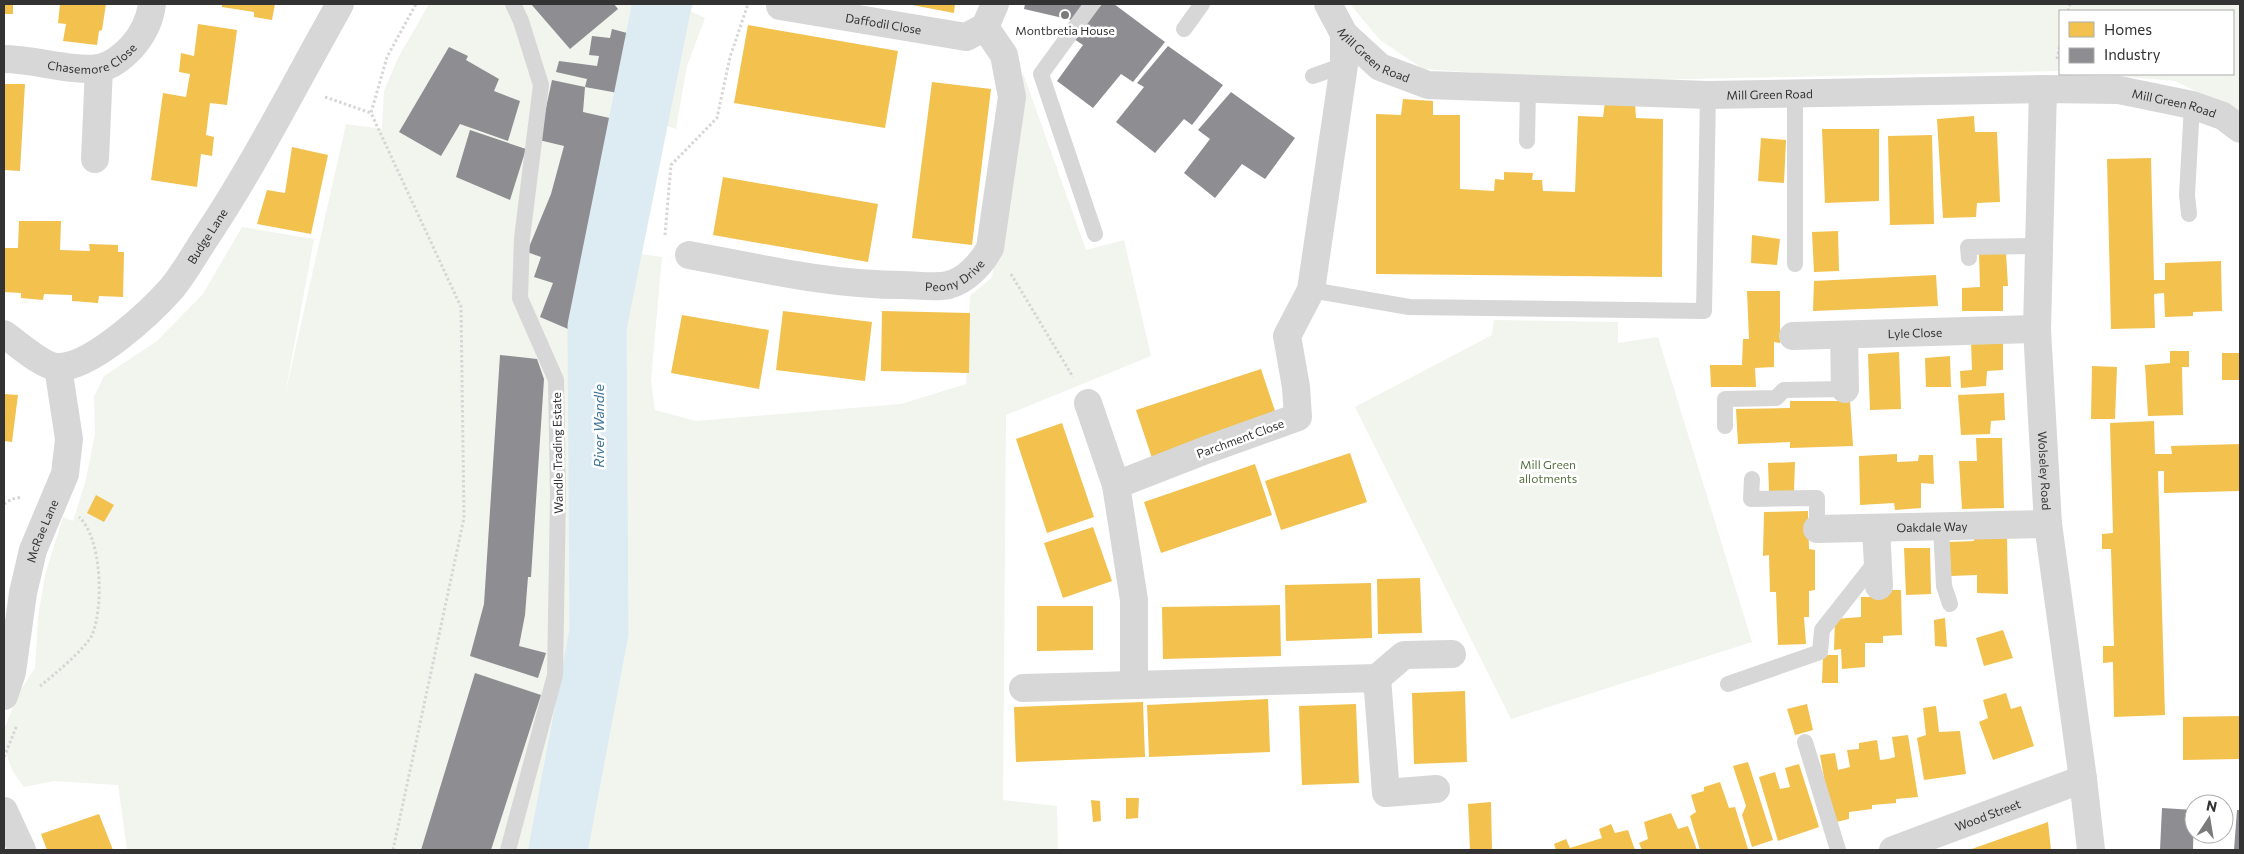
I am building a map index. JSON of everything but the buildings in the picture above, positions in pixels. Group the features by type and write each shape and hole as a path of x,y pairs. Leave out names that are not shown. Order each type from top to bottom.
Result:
{"street":[{"name":"Chasemore Close","path":"4,59 99,68 121,58 140,38 151,12 152,4"},
{"name":"Budge Lane","path":"58,367 73,364 92,355 131,329 172,288 230,200 340,4"},
{"name":"Mill Green Road","path":"1328,4 1344,34 1380,67 1428,85 1708,94 2043,89 2119,90 2192,105 2223,116 2240,129"},
{"name":"Daffodil Close","path":"780,6 966,37 990,16"},
{"name":"Peony Drive","path":"689,255 834,282 949,285 968,275 984,260 990,248 1012,97 1004,55 990,16"},
{"name":"Parchment Close","path":"1116,485 1298,417 1296,387 1287,336 1312,290 1344,65 1344,34"},
{"path":"95,159 99,68"},
{"name":"Wolseley Road","path":"2043,89 2037,328 2048,524 2091,850"},
{"name":"Lyle Close","path":"1793,336 2037,328"},
{"path":"4,334 45,364 58,367"},
{"path":"1844,335 1845,389"},
{"name":"McRae Lane","path":"4,696 12,672 23,593 33,550 65,474 68,439 58,367"},
{"path":"1088,403 1116,485 1134,600 1134,685"},
{"name":"Oakdale Way","path":"1817,529 2048,524"},
{"path":"1876,528 1878,573"},
{"path":"1023,688 1377,678 1404,655 1452,654"},
{"path":"1377,678 1386,793 1436,789"},
{"name":"Wood Street","path":"1893,850 2083,779"},
{"path":"4,811 22,850"}],"lane":[{"name":"Wandle Trading Estate","path":"508,850 555,675 558,496 556,380 520,298 522,238 541,85 521,21 513,4"},
{"path":"1092,4 1041,74 1095,234"},
{"path":"1184,29 1202,4"},
{"path":"1313,76 1344,65"},
{"path":"1527,141 1528,89"},
{"path":"1795,92 1795,264"},
{"path":"1312,290 1409,306 1704,311 1708,94"},
{"path":"2189,214 2187,195 2192,105"},
{"path":"1969,258 1968,247 2039,246"},
{"path":"1725,426 1725,399 1776,398 1784,390 1845,389"},
{"path":"1752,479 1751,499 1817,498 1817,529"},
{"path":"1941,527 1944,586 1950,604"},
{"path":"1728,684 1820,652 1822,630 1878,573"},
{"path":"1805,742 1838,850"}],"path":[{"path":"393,850 464,518 461,307 371,113 387,57 416,4"},
{"path":"689,255 663,250 671,165 717,118 730,57 748,4"},
{"path":"294,87 371,113"},
{"path":"987,255 1014,276 1088,403"},
{"path":"4,504 12,498 36,494 56,496 84,521 96,553 100,580 98,606 92,635 35,690"},
{"path":"4,757 10,737 18,722"}],"green space":[{"path":"429,4 695,4 690,11 705,18 687,66 676,129 664,125 658,145 640,142 637,167 624,164 605,233 618,240 618,251 662,257 651,380 655,410 696,421 901,404 966,384 970,296 992,277 1023,73 1086,250 1124,240 1151,356 1006,415 1003,800 1057,806 1058,850 127,850 118,785 54,781 24,787 13,772 4,748 4,730 17,696 35,668 38,618 45,575 63,517 73,521 85,483 95,434 94,397 104,376 157,341 203,294 242,227 314,239 285,395 346,124 382,129 384,91 398,58"},
{"path":"1350,4 2240,4 2240,113 2175,81 2104,75 2234,75 2234,10 2059,10 2059,71 1601,81 1423,69 1380,40"},
{"name":"Mill Green allotments","path":"1494,320 1618,322 1618,343 1658,337 1752,642 1511,719 1355,407 1492,335"}],"waterway":[{"name":"River Wandle","path":"558,850 599,632 597,327 662,4"}],"place":[{"name":"Montbretia House","path":"1065,15"}]}
